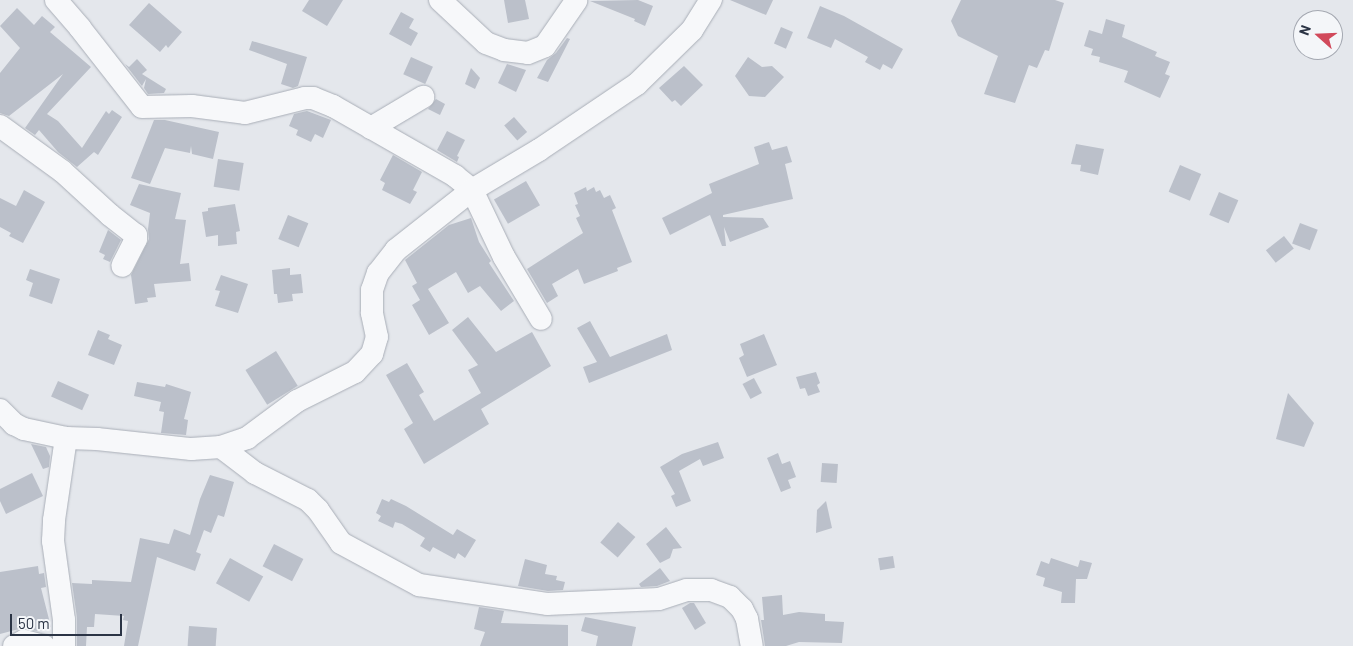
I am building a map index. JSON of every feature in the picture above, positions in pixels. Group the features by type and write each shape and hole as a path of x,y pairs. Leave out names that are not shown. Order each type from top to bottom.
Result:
{"street":[{"path":"56,0 142,107 192,106 244,113 305,98 313,98 333,106 455,176 472,190 504,257 541,319"},
{"path":"440,0 486,43 504,50 528,53 545,46 576,1"},
{"path":"4,419 24,429 66,438 97,439 191,449 221,447 247,438 297,401 355,372 372,354 377,342 370,300 378,273 396,250 472,190 539,150 637,84 692,30 711,0"},
{"path":"371,128 423,97"},
{"path":"0,126 62,171 110,215 136,235 136,239 122,266"},
{"path":"64,646 64,620 53,541 54,520 66,438"},
{"path":"221,447 254,473 308,500 318,510 341,543 419,585 548,604 660,599 688,590 711,590 730,597 742,609 747,620 752,646"},
{"path":"14,646 24,641 44,646"}],"building":[{"path":"309,0 343,0 327,26 302,11"},
{"path":"504,0 525,0 529,19 508,23"},
{"path":"638,0 653,6 645,26 634,21 635,19 590,1"},
{"path":"730,0 773,0 766,15"},
{"path":"961,0 1055,0 1064,3 1049,51 1045,50 1037,68 1029,65 1015,103 984,94 998,56 958,36 951,21"},
{"path":"149,3 182,32 168,48 166,45 160,52 129,25"},
{"path":"820,6 844,16 903,49 892,69 883,64 880,70 865,62 868,57 835,39 831,48 807,38"},
{"path":"17,8 34,25 42,16 55,27 50,32 91,67 47,114 58,121 82,148 106,111 109,114 112,110 122,117 98,155 94,152 77,167 58,152 39,130 35,135 25,128 63,74 9,116 0,113 0,73 20,48 0,26"},
{"path":"401,12 414,19 409,28 418,33 411,46 389,34"},
{"path":"1106,19 1125,25 1122,37 1157,52 1155,56 1170,62 1165,74 1170,76 1160,98 1124,82 1128,71 1099,62 1100,57 1091,55 1093,49 1084,46 1089,30 1102,34"},
{"path":"781,27 793,32 786,49 774,44"},
{"path":"567,38 570,39 548,82 537,78 547,60 556,53"},
{"path":"252,41 307,57 298,86 293,88 281,84 287,64 249,50"},
{"path":"411,57 433,67 425,84 403,74"},
{"path":"748,57 762,67 772,66 784,77 765,97 749,96 735,76"},
{"path":"137,59 147,70 142,74 166,89 164,93 148,94 144,88 146,79 142,86 125,64 129,67"},
{"path":"507,64 526,70 516,92 498,83"},
{"path":"684,66 703,85 681,106 675,100 672,102 659,88"},
{"path":"471,68 480,78 475,89 465,84"},
{"path":"436,99 445,104 440,115 428,109"},
{"path":"307,111 331,120 323,138 315,134 311,142 296,135 298,130 289,126 294,114"},
{"path":"514,117 527,132 517,141 504,126"},
{"path":"154,120 165,120 219,132 213,159 192,154 191,146 190,153 165,148 150,184 131,178"},
{"path":"447,131 465,140 457,156 459,157 457,162 437,150"},
{"path":"769,142 772,150 787,146 792,162 785,164 793,199 723,215 723,217 763,218 769,227 730,242 724,227 726,246 722,246 710,215 670,235 662,218 712,193 709,184 759,164 754,147"},
{"path":"1076,144 1104,149 1098,175 1080,171 1081,165 1071,164"},
{"path":"393,155 422,172 413,190 417,192 410,204 382,190 385,183 380,180"},
{"path":"218,159 244,163 239,191 214,187"},
{"path":"1180,165 1201,174 1190,201 1169,192"},
{"path":"526,181 540,205 508,224 494,200"},
{"path":"139,184 181,193 175,219 186,220 180,264 189,263 191,281 154,284 156,297 147,298 148,302 135,304 131,275 149,239 150,213 130,205"},
{"path":"586,187 587,191 594,187 596,192 600,190 604,198 610,195 616,208 612,210 632,262 617,268 618,271 584,284 578,269 552,284 558,296 547,303 527,269 583,233 576,218 580,216 575,205 578,204 574,193"},
{"path":"24,190 45,202 23,243 9,236 11,233 0,227 0,198 16,206"},
{"path":"1219,192 1238,200 1229,223 1209,215"},
{"path":"235,204 240,231 236,232 237,244 218,246 218,235 206,237 202,212 208,211 208,208"},
{"path":"288,215 308,223 299,247 278,239"},
{"path":"471,218 479,242 491,261 489,263 514,301 501,311 480,286 468,293 456,272 428,289 449,323 429,335 412,305 420,300 412,286 417,283 405,260 449,225"},
{"path":"1300,223 1318,230 1310,250 1292,244"},
{"path":"108,230 121,240 110,262 103,259 105,255 99,252"},
{"path":"1284,236 1294,249 1276,263 1266,250"},
{"path":"290,268 290,275 301,274 303,293 292,294 293,301 278,303 277,294 274,294 272,270"},
{"path":"30,269 60,279 52,304 29,296 33,283 26,280"},
{"path":"221,275 248,284 238,313 215,306 220,291 215,290"},
{"path":"468,317 496,352 532,332 551,366 481,409 489,424 424,464 404,429 413,423 386,375 407,363 424,392 419,395 434,421 481,393 468,370 478,365 452,330"},
{"path":"590,321 610,357 667,334 672,350 589,383 583,367 597,362 577,328"},
{"path":"98,330 110,335 108,339 122,345 114,365 88,355"},
{"path":"764,334 777,365 747,377 739,358 744,355 740,344"},
{"path":"276,351 298,386 267,405 245,370"},
{"path":"816,372 820,383 817,385 820,392 808,396 805,388 800,389 796,377"},
{"path":"754,378 762,393 751,399 743,384"},
{"path":"58,381 89,395 82,410 51,397"},
{"path":"137,382 165,387 166,384 191,392 184,419 188,420 186,435 161,433 164,412 159,411 161,402 134,396"},
{"path":"1288,393 1314,423 1304,447 1276,439"},
{"path":"718,442 724,458 703,466 700,459 679,471 691,501 676,507 671,496 675,494 660,467 682,454"},
{"path":"31,444 46,447 50,456 49,467 43,469"},
{"path":"778,453 782,464 790,461 796,477 788,480 791,488 781,492 767,458"},
{"path":"822,463 838,464 837,483 821,482"},
{"path":"32,473 43,496 6,514 0,501 0,489"},
{"path":"210,475 234,482 224,517 218,515 211,533 204,530 196,552 201,554 195,571 157,557 138,646 124,646 128,621 123,620 124,616 95,614 94,627 87,627 86,646 77,646 77,618 72,583 92,584 92,580 131,582 140,538 169,544 174,529 190,535 200,499"},
{"path":"382,499 389,502 391,499 406,506 453,535 457,529 476,540 465,558 458,553 455,559 433,547 430,552 420,546 425,538 402,524 395,522 393,528 378,521 381,516 376,513"},
{"path":"826,501 832,528 816,533 817,510"},
{"path":"618,522 635,537 618,557 600,542"},
{"path":"666,527 682,548 673,549 670,558 660,563 646,544"},
{"path":"274,544 303,559 292,581 263,566"},
{"path":"893,556 895,568 880,570 878,558"},
{"path":"230,558 263,576 249,602 216,583"},
{"path":"1051,558 1078,567 1080,560 1092,563 1087,579 1076,579 1075,603 1061,603 1062,592 1043,586 1045,578 1036,575 1041,561 1049,564"},
{"path":"525,559 547,565 545,574 557,576 556,580 565,582 563,590 548,591 518,586"},
{"path":"38,566 39,574 44,573 46,587 41,588 51,627 39,631 19,629 0,634 0,572"},
{"path":"660,568 670,581 657,586 641,587 639,584"},
{"path":"782,595 783,615 799,612 825,614 825,621 844,622 842,643 799,642 786,646 765,646 761,620 764,620 762,597"},
{"path":"690,603 694,603 706,623 695,630 682,608"},
{"path":"479,607 504,611 501,623 568,625 568,646 480,646 485,632 474,629"},
{"path":"585,617 636,627 632,646 596,646 598,636 581,631"},
{"path":"189,626 217,628 216,646 188,646"}]}
